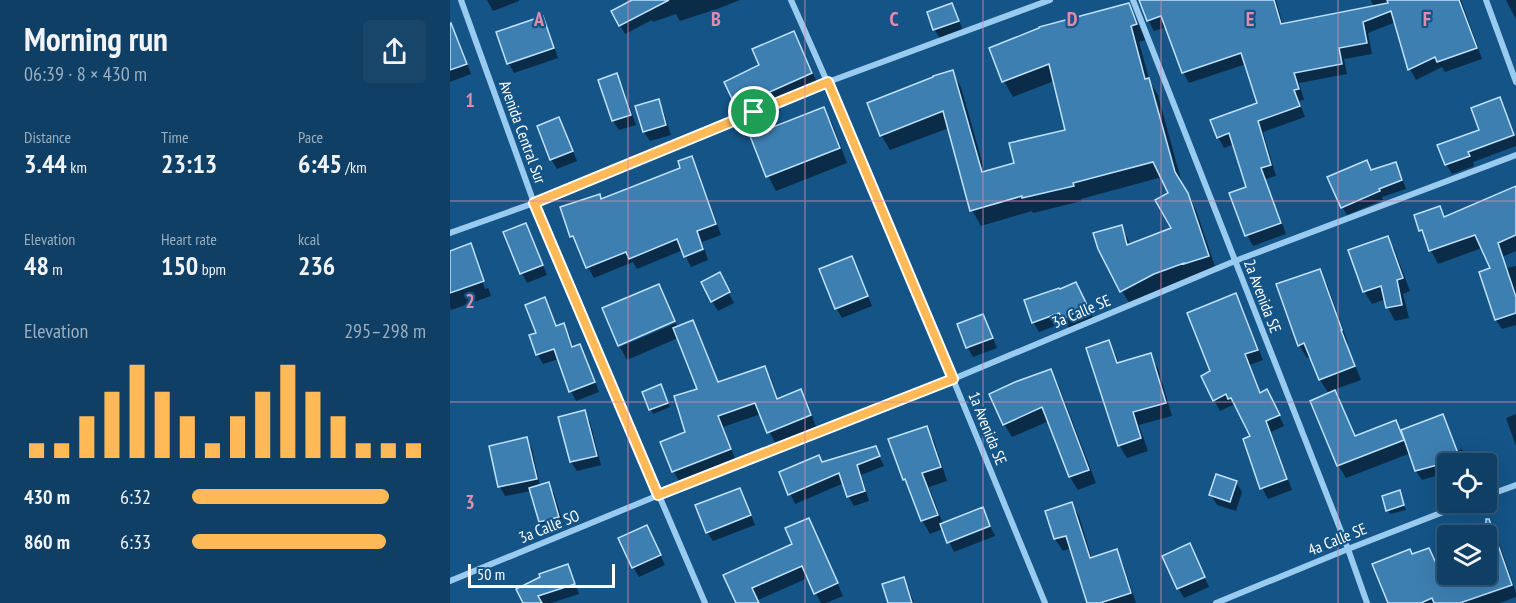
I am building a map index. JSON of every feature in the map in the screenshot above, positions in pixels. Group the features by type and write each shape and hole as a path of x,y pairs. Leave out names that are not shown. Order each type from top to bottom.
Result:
{"street":[{"name":"Avenida Central Sur","path":"460,0 534,203 705,603"},
{"name":"1a Avenida SE","path":"791,0 828,82 1045,603"},
{"path":"450,233 534,203 828,82 1050,0"},
{"name":"2a Avenida SE","path":"1133,0 1348,549 1367,603"},
{"path":"1486,0 1516,82"},
{"name":"3a Calle SE","path":"658,495 953,379 1235,261 1516,155"},
{"path":"1497,492 1516,485"},
{"name":"3a Calle SO","path":"450,581 658,495"},
{"name":"4a Calle SE","path":"1216,603 1441,513"}],"building":[{"path":"632,0 669,0 619,26 611,11"},
{"path":"1139,0 1274,0 1281,24 1388,3 1387,0 1459,0 1477,48 1437,62 1435,57 1408,70 1391,11 1363,22 1367,43 1339,48 1342,64 1294,73 1299,89 1294,90 1300,106 1258,121 1271,165 1261,168 1281,223 1245,236 1229,193 1246,187 1229,133 1217,138 1210,120 1257,103 1241,53 1182,73 1161,16 1147,21"},
{"path":"952,3 959,21 933,30 927,12"},
{"path":"1129,3 1137,24 1131,26 1145,79 1149,78 1175,172 1188,193 1209,256 1154,274 1120,292 1098,249 1093,233 1122,225 1127,245 1171,228 1155,200 1168,193 1153,162 1073,183 1074,186 1022,198 1022,196 970,211 943,111 880,136 867,103 953,70 982,172 1014,163 1009,143 1065,130 1049,64 1002,82 989,48 1039,27"},
{"path":"543,16 554,48 507,64 496,32"},
{"path":"450,23 467,64 450,70"},
{"path":"794,31 812,73 736,107 724,82 759,65 752,49"},
{"path":"617,73 631,115 612,121 598,80"},
{"path":"1500,97 1514,135 1468,152 1470,156 1445,165 1437,145 1479,130 1471,108"},
{"path":"659,99 666,125 643,132 635,106"},
{"path":"824,107 840,148 766,177 750,136"},
{"path":"559,117 573,151 550,160 537,126"},
{"path":"692,156 716,224 697,231 703,249 684,257 677,239 629,259 626,252 586,268 573,236 570,237 560,207 600,194 601,199 680,168 678,161"},
{"path":"1367,160 1371,170 1396,162 1402,180 1341,208 1327,177"},
{"path":"1516,186 1516,235 1498,243 1516,297 1516,313 1495,320 1479,272 1490,268 1475,235 1429,251 1414,215 1440,206 1444,217"},
{"path":"526,223 543,265 520,274 503,232"},
{"path":"1388,236 1403,278 1397,280 1402,305 1386,308 1381,286 1363,292 1348,250"},
{"path":"471,243 484,281 450,293 450,251"},
{"path":"852,256 868,296 835,309 819,269"},
{"path":"1320,269 1355,366 1319,380 1304,343 1298,346 1276,284"},
{"path":"720,272 730,292 711,302 701,282"},
{"path":"1076,282 1088,307 1062,319 1059,313 1032,323 1024,300"},
{"path":"659,284 675,321 618,346 602,308"},
{"path":"1236,293 1258,350 1245,354 1260,393 1267,389 1280,415 1266,421 1287,479 1260,489 1243,439 1250,436 1231,398 1228,399 1226,394 1213,401 1201,376 1210,371 1187,313"},
{"path":"545,297 556,326 564,323 572,347 580,344 595,382 569,392 554,349 536,355 529,335 536,333 525,305"},
{"path":"983,314 993,338 966,348 957,324"},
{"path":"693,320 718,382 765,366 777,399 801,389 811,415 767,433 755,403 718,416 731,449 672,472 660,442 685,432 674,396 697,389 673,328"},
{"path":"1109,340 1117,363 1151,353 1166,403 1133,412 1141,438 1118,446 1086,348"},
{"path":"1051,369 1089,470 1069,477 1042,407 1003,425 989,394"},
{"path":"661,384 668,403 649,410 642,392"},
{"path":"1335,390 1355,436 1396,420 1404,440 1337,466 1310,401"},
{"path":"585,410 597,456 570,462 558,417"},
{"path":"1443,414 1458,453 1437,453 1437,465 1415,471 1401,430"},
{"path":"927,426 941,467 922,473 938,515 921,521 888,439"},
{"path":"527,437 537,479 498,487 489,446"},
{"path":"876,446 880,456 857,465 865,491 847,497 839,473 788,495 779,472 819,455 822,462"},
{"path":"1216,474 1237,481 1230,502 1209,495"},
{"path":"549,482 559,517 539,522 529,488"},
{"path":"740,488 751,515 706,533 695,505"},
{"path":"1400,490 1404,505 1386,511 1382,496"},
{"path":"1072,502 1090,558 1117,549 1131,593 1100,603 1087,603 1066,536 1054,539 1045,511"},
{"path":"983,507 990,526 947,543 940,524"},
{"path":"809,518 838,583 814,594 802,566 752,588 759,603 736,603 723,575 792,544 785,528"},
{"path":"1486,519 1489,519 1491,525 1486,525"},
{"path":"647,525 661,555 632,568 618,538"},
{"path":"1497,542 1512,585 1460,603 1434,603 1432,598 1421,603 1388,603 1372,564 1410,549 1412,554 1429,548 1437,565 1437,585 1497,585"},
{"path":"1190,543 1205,577 1177,589 1162,556"},
{"path":"568,564 575,584 538,596 542,603 523,603 516,589 540,577 539,574"},
{"path":"904,577 912,603 888,603 882,584"}],"route":[{"path":"828,82 953,379 658,495 534,203 754,112 828,82"}]}
